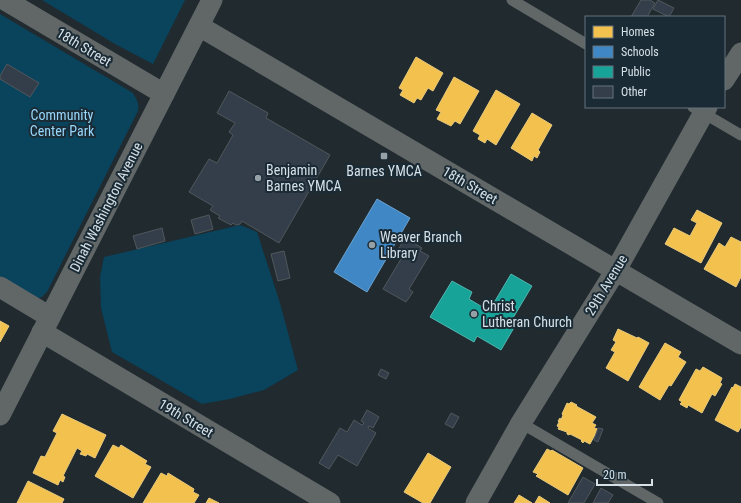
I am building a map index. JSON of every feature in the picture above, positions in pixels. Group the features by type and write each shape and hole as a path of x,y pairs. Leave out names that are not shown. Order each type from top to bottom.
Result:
{"street":[{"name":"18th Street","path":"5,0 164,94"},
{"name":"Dinah Washington Avenue","path":"0,415 212,0"},
{"name":"18th Street","path":"199,26 741,344"},
{"path":"725,78 741,53"},
{"name":"29th Avenue","path":"476,503 521,423 616,270 701,109"},
{"name":"19th Street","path":"0,287 46,325 330,503"}],"lane":[{"path":"512,0 585,43"},
{"path":"701,109 741,135"},
{"path":"521,423 658,503"}],"green space":[{"path":"42,0 185,0 153,64 115,44"},
{"name":"Community Center Park","path":"0,14 133,93 138,106 138,111 47,292 42,297 35,299 0,279"},
{"path":"240,225 257,232 280,303 298,370 264,390 230,399 202,404 112,352 101,308 100,277 104,257"}],"building: Homes":[{"path":"416,57 443,73 433,91 428,88 421,100 417,98 414,103 400,95 403,90 399,88"},
{"path":"454,77 479,91 460,124 455,121 451,126 437,119 441,112 436,110"},
{"path":"496,90 520,104 496,145 487,139 485,143 478,139 480,135 473,131"},
{"path":"532,113 552,125 538,150 540,152 537,158 534,156 532,161 511,148"},
{"path":"697,210 722,223 701,263 665,244 674,228 690,236 697,223 691,220"},
{"path":"731,237 741,242 741,277 736,287 704,269 719,243 725,247"},
{"path":"0,321 9,326 0,342"},
{"path":"618,329 649,343 628,381 606,368 615,352 611,350 616,342 613,340"},
{"path":"665,343 681,352 678,357 686,362 660,400 639,387"},
{"path":"703,367 722,378 720,383 722,384 715,396 712,394 702,413 688,405 687,408 680,404 682,402 679,400 696,369 700,371"},
{"path":"735,384 741,387 741,427 738,432 715,420"},
{"path":"571,402 596,417 592,423 596,425 594,428 598,429 590,444 584,441 583,443 581,441 582,440 558,429 558,421 560,418 561,420 567,403 569,404"},
{"path":"62,414 106,435 95,458 87,454 86,456 80,454 82,451 77,448 63,476 65,477 63,482 60,480 58,485 33,473 41,456 45,457 57,433 53,431"},
{"path":"113,445 119,448 121,445 147,461 145,464 151,467 133,498 95,476"},
{"path":"547,449 552,450 583,468 568,495 536,476 538,474 533,472"},
{"path":"428,453 451,467 430,503 423,503 404,492"},
{"path":"161,473 167,476 168,473 194,489 193,492 199,495 194,503 143,503"},
{"path":"28,481 64,499 62,503 17,503"},
{"path":"519,495 532,503 514,503"},
{"path":"539,496 550,503 535,503"},
{"path":"209,498 219,503 206,503"}],"building: Schools":[{"name":"Weaver Branch Library","path":"377,199 410,218 367,292 334,272"}],"building: Public":[{"name":"Christ Lutheran Church","path":"511,274 532,286 510,323 515,326 501,350 477,336 474,342 430,317 452,281 472,292 469,299 489,311"}],"building: Other":[{"path":"641,0 650,0 655,3 648,16 632,16"},
{"path":"658,0 674,8 670,16 653,9"},
{"path":"7,64 39,83 30,97 0,79 0,76"},
{"name":"Benjamin Barnes YMCA","path":"229,91 268,113 266,118 330,155 279,243 242,221 240,224 236,225 233,223 231,225 218,218 220,216 210,210 213,206 189,192 209,159 217,163 233,135 229,132 235,123 217,113"},
{"path":"209,215 213,229 195,234 191,220"},
{"path":"162,228 165,241 137,249 133,236"},
{"path":"405,238 422,248 420,251 429,256 409,289 413,292 406,302 383,289 401,259 395,255"},
{"path":"284,251 290,278 278,281 271,254"},
{"path":"381,369 389,373 386,379 378,375"},
{"path":"367,410 379,417 373,428 369,426 368,428 376,433 357,466 338,455 329,469 319,463 340,428 347,432 354,420 362,425 364,423 361,421"},
{"path":"451,413 459,417 453,428 445,424"},
{"path":"598,428 603,429 598,442 594,440"},
{"path":"583,477 595,484 584,503 568,503"},
{"path":"601,488 613,495 608,503 593,503"}],"place":[{"name":"Barnes YMCA","path":"384,156"},
{"name":"Benjamin Barnes YMCA","path":"258,178"},
{"name":"Weaver Branch Library","path":"372,245"},
{"name":"Christ Lutheran Church","path":"474,314"}]}
